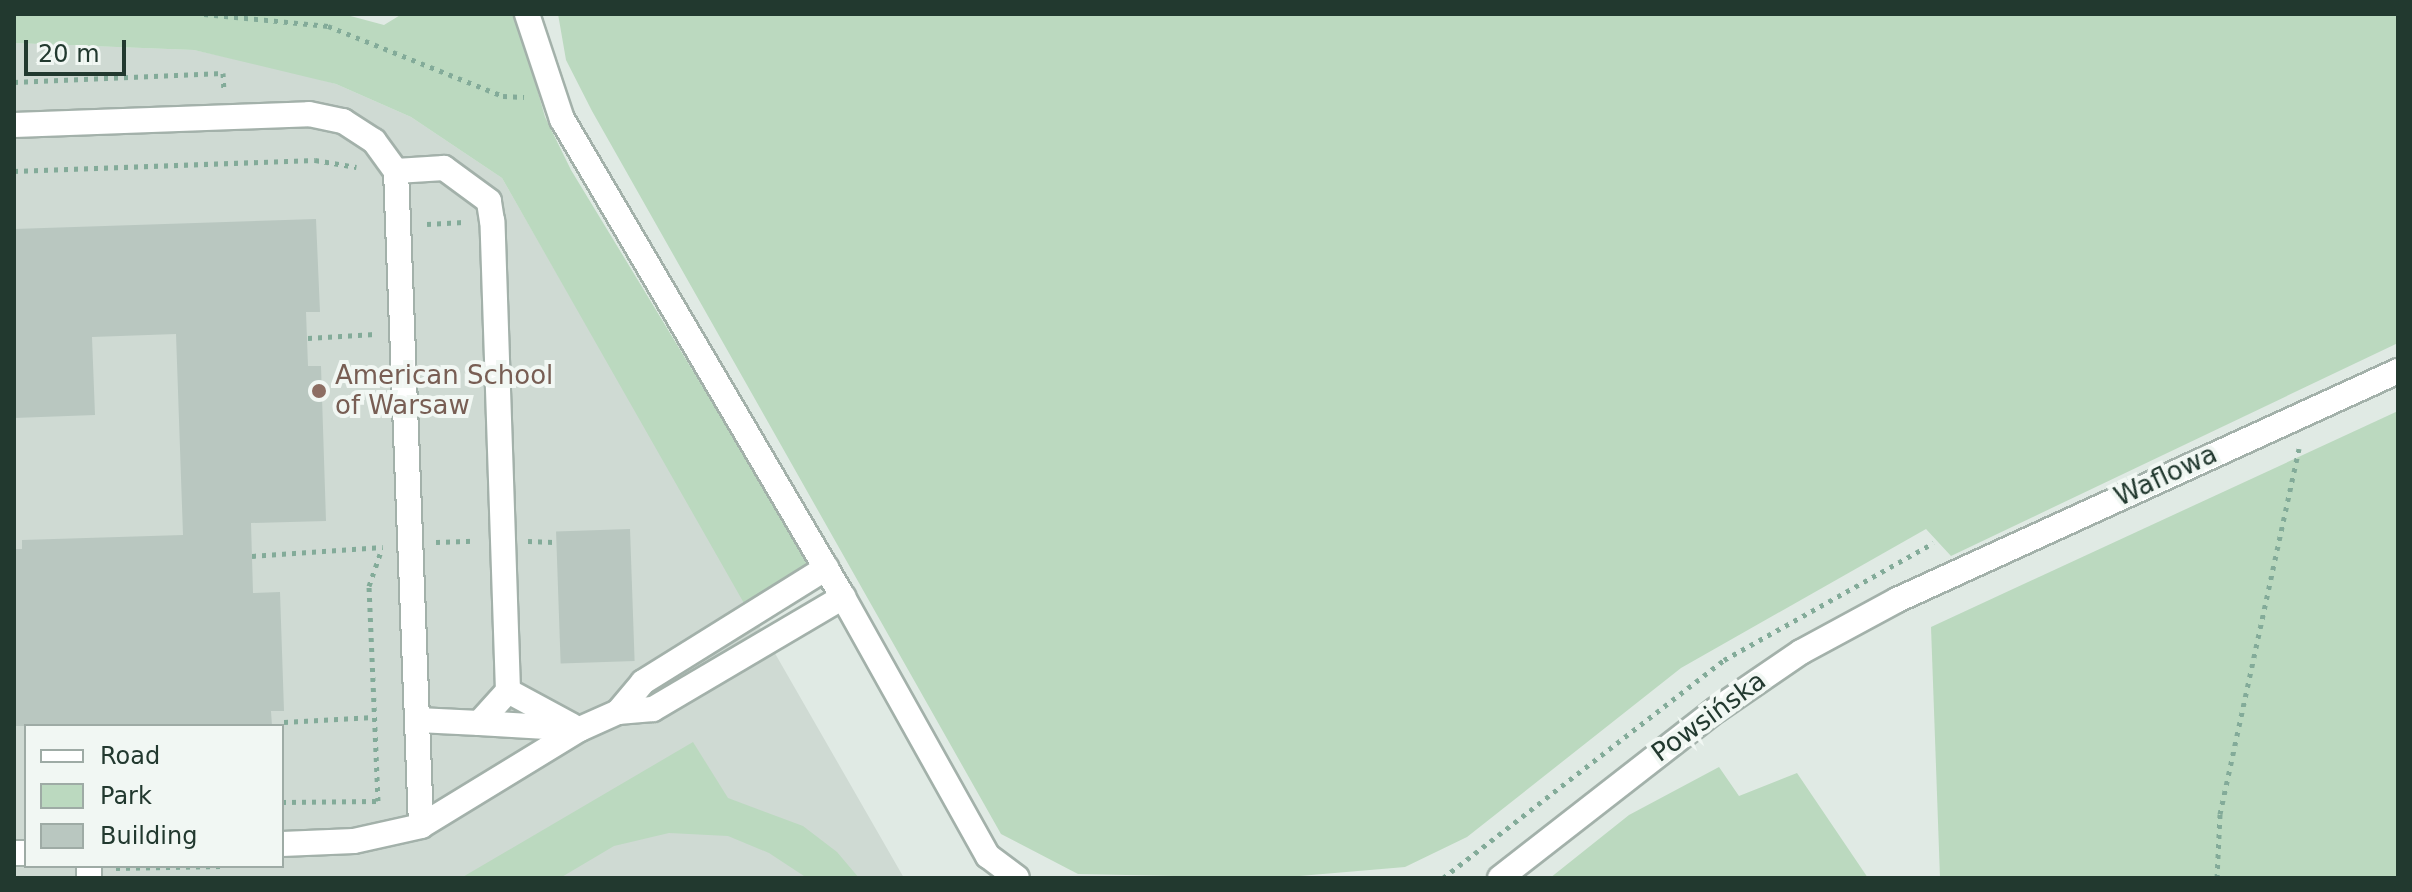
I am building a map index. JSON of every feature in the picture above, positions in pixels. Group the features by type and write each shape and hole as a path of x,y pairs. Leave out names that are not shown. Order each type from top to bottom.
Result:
{"street":[{"path":"527,14 553,99 843,597 994,867 1017,878"},
{"path":"14,125 226,120 309,114 343,121 374,141 396,171 400,226 392,544 418,720 421,826"},
{"path":"396,171 444,168 489,201 508,691 479,723"},
{"name":"Waflowa","path":"1934,583 2398,371"},
{"path":"618,712 643,682 826,568"},
{"name":"Powsińska","path":"1500,878 1716,710 1801,652 1934,583"},
{"path":"284,844 354,841 421,826 580,729 618,712 653,709 843,597"},
{"path":"508,691 580,729"},
{"path":"418,720 580,729"}],"path":[{"path":"204,14 328,26 503,96 553,99"},
{"path":"14,82 223,73 226,120"},
{"path":"14,171 315,160 338,161 366,174"},
{"path":"400,226 492,221"},
{"path":"380,318 380,349"},
{"path":"308,338 380,334"},
{"path":"2217,878 2220,814 2307,411"},
{"path":"252,556 392,544 554,542"},
{"path":"284,802 378,801 369,586 392,544"},
{"path":"284,722 374,717"}],"shaded area":[{"name":"American School of Warsaw","path":"14,43 194,50 282,69 336,84 411,117 502,178 904,878 14,878"}],"green space":[{"path":"14,14 343,14 384,25 402,14 516,14 545,117 571,170 812,567 745,605 502,178 411,117 336,84 194,50 14,43"},
{"path":"558,14 2398,14 2398,343 1951,556 1926,529 1681,668 1467,837 1405,867 1276,878 1078,874 1001,834 592,111 566,60"},
{"path":"2398,411 2398,878 1940,878 1931,627"},
{"path":"693,742 728,798 803,826 837,852 859,878 807,878 769,853 728,836 669,833 614,846 560,878 461,878"},
{"path":"1719,767 1739,796 1797,773 1868,878 1550,878 1629,815"}],"building":[{"path":"316,219 320,312 306,312 308,366 321,366 326,521 251,523 253,593 280,592 284,711 271,711 272,724 14,726 14,549 22,549 22,540 183,535 176,334 92,337 95,415 14,418 14,229"},
{"path":"630,529 635,661 561,664 556,532"}],"place":[{"name":"American School of Warsaw","path":"319,391"}]}
